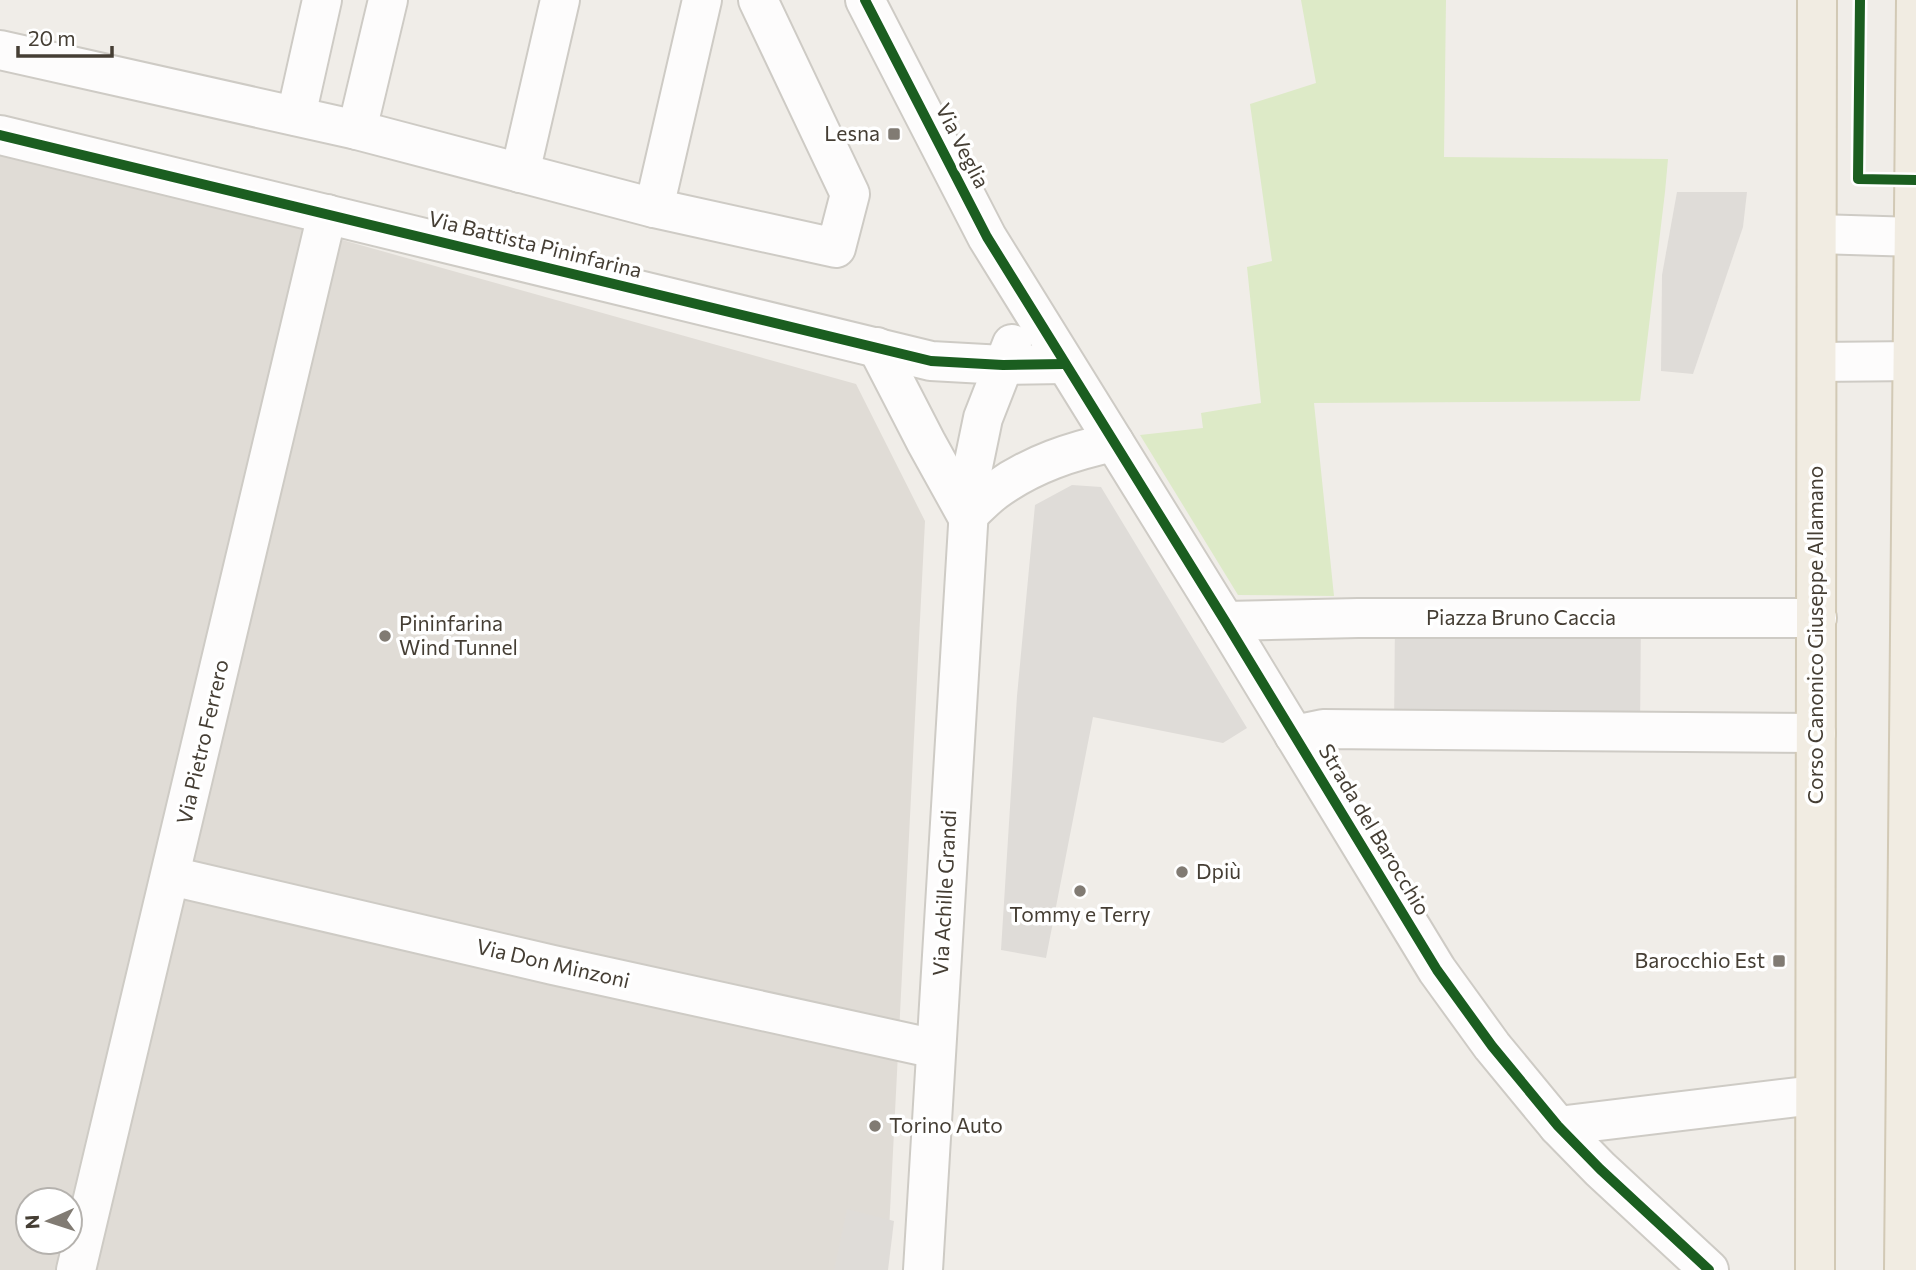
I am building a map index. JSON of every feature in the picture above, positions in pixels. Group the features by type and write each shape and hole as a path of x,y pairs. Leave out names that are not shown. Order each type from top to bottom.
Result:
{"main road":[{"name":"Corso Canonico Giuseppe Allamano","path":"1815,1270 1818,0"},
{"path":"1904,1270 1915,361 1916,0"}],"street":[{"path":"296,116 322,0"},
{"path":"357,130 388,0"},
{"path":"520,173 561,0"},
{"path":"654,208 702,0"},
{"path":"0,50 357,130 654,208 836,248 850,194 758,0"},
{"name":"Via Veglia","path":"865,0 987,237 1064,364"},
{"name":"Via Battista Pininfarina","path":"0,135 931,361 1003,365 1064,364"},
{"name":"Via Pietro Ferrero","path":"76,1270 327,215"},
{"path":"1818,234 1915,237"},
{"name":"Via Achille Grandi","path":"923,1270 971,476 978,436 1003,365 1029,307"},
{"path":"877,347 967,516 995,490 1027,471 1068,453 1114,442"},
{"path":"1817,362 1915,361"},
{"name":"Strada del Barocchio","path":"1064,364 1225,621 1437,970 1492,1046 1558,1126 1600,1169 1709,1270"},
{"name":"Piazza Bruno Caccia","path":"1225,621 1383,618 1817,618"},
{"path":"1294,735 1323,729 1816,733"},
{"name":"Via Don Minzoni","path":"171,876 579,971 936,1049"},
{"path":"1558,1126 1815,1095"}],"shaded area":[{"path":"0,144 856,384 925,521 887,1270 0,1270"},
{"path":"1677,192 1747,192 1743,227 1693,374 1661,371 1662,275"},
{"path":"1072,485 1101,487 1247,728 1223,743 1093,717 1046,958 1001,950 1017,696 1035,505"},
{"path":"1395,618 1641,618 1640,731 1394,729"},
{"path":"847,1209 894,1221 888,1270 834,1270"}],"green space":[{"path":"1301,0 1446,0 1444,157 1668,159 1665,192 1640,401 1314,403 1334,596 1238,595 1140,435 1203,428 1201,413 1261,403 1247,267 1272,261 1250,104 1316,83"}],"cycle path":[{"path":"865,0 987,237 1437,970 1492,1046 1558,1126 1600,1169 1709,1270"},
{"path":"1860,0 1858,179 1916,180"},
{"path":"0,135 931,361 1003,365 1064,364"}],"place":[{"name":"Lesna","path":"894,134"},
{"name":"Pininfarina Wind Tunnel","path":"385,636"},
{"name":"Dpiù","path":"1182,872"},
{"name":"Tommy e Terry","path":"1080,891"},
{"name":"Barocchio Est","path":"1779,961"},
{"name":"Torino Auto","path":"875,1126"}]}
